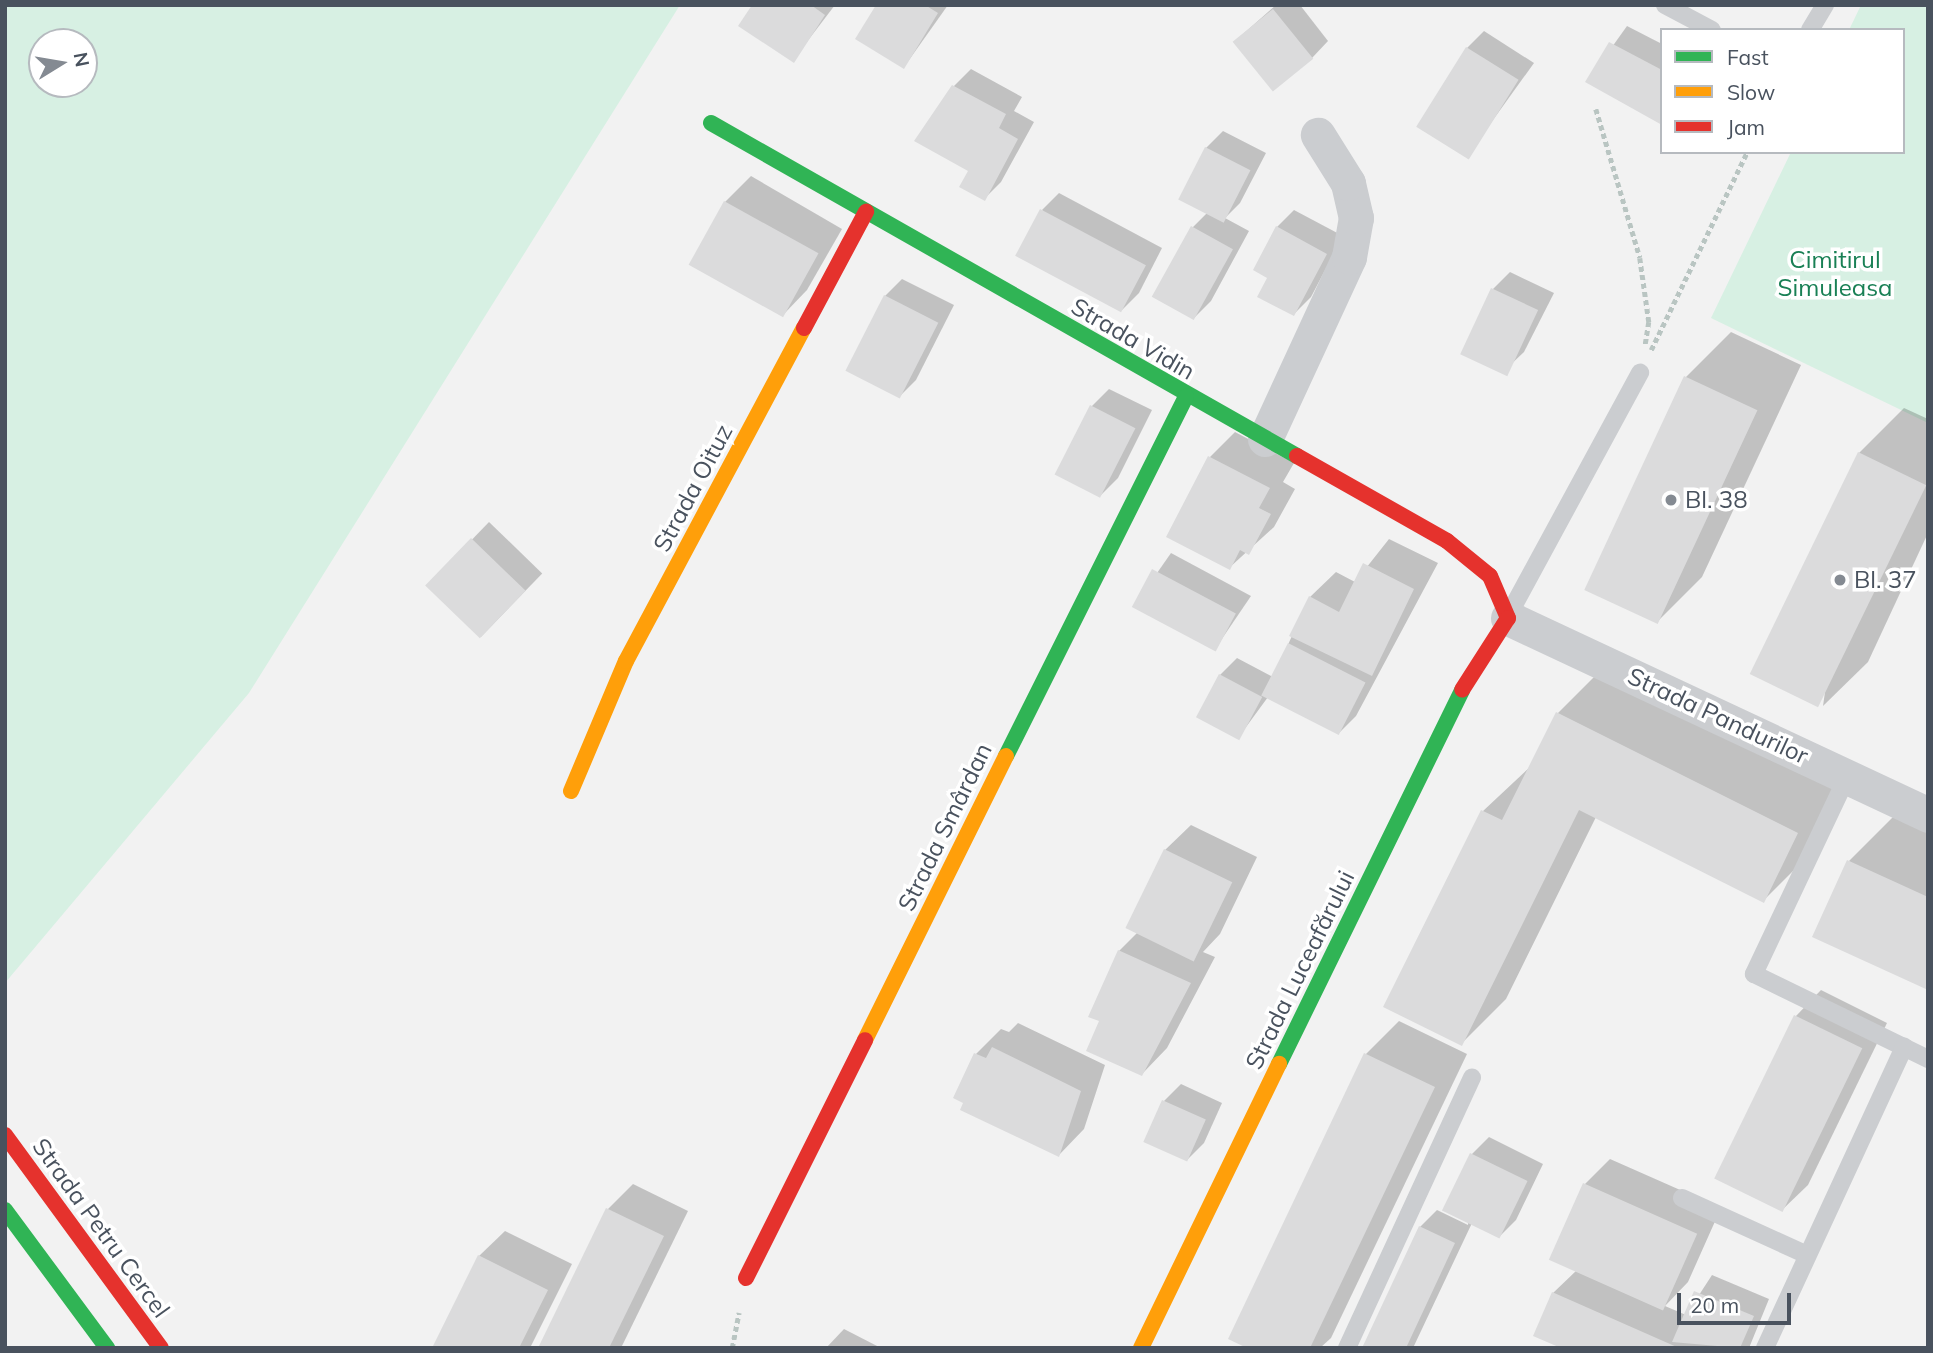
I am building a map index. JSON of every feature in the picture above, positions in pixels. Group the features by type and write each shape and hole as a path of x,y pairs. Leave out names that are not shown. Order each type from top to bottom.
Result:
{"street":[{"name":"Strada Vidin","path":"711,123 1455,547 1490,576 1508,618"},
{"path":"1265,439 1349,257 1356,218 1348,183 1318,135"},
{"name":"Strada Oituz","path":"571,790 626,661 866,212"},
{"name":"Strada Smârdan","path":"746,1278 1186,396"},
{"name":"Strada Pandurilor","path":"1508,618 1928,815"},
{"name":"Strada Luceafărului","path":"1146,1346 1470,673 1508,618"},
{"name":"Strada Petru Cercel","path":"5,1135 99,1271 161,1348"},
{"path":"5,1210 107,1348"}],"lane":[{"path":"1665,5 1708,28"},
{"path":"1811,28 1825,5"},
{"path":"1508,618 1640,373"},
{"path":"1847,777 1754,974 1928,1059"},
{"path":"1765,1348 1904,1047"},
{"path":"1347,1348 1472,1078"},
{"path":"1682,1198 1807,1255"}],"path":[{"path":"1596,110 1640,258 1649,322 1640,373"},
{"path":"1640,373 1746,154"}],"green space":[{"path":"5,5 680,5 249,693 5,983"},
{"name":"Cimitirul Simuleasa","path":"1861,5 1928,5 1928,423 1711,318 1790,154 1905,154 1905,28 1850,28"}],"building":[{"path":"752,5 811,5 825,15 794,63 738,26"},
{"path":"876,5 925,5 938,13 904,69 855,39"},
{"path":"1273,9 1313,59 1273,91 1233,42"},
{"path":"1609,42 1660,69 1660,124 1585,82"},
{"path":"1466,47 1519,80 1469,160 1416,127"},
{"path":"952,85 1006,114 999,128 1018,139 985,201 959,187 968,171 914,141"},
{"path":"1205,147 1250,170 1224,223 1178,200"},
{"path":"724,201 818,253 783,317 689,265"},
{"path":"1040,209 1146,265 1121,312 1015,256"},
{"path":"1191,226 1233,249 1194,320 1152,297"},
{"path":"1276,226 1327,254 1294,316 1257,297 1267,278 1253,270"},
{"path":"1491,288 1538,310 1507,376 1460,354"},
{"path":"884,295 938,323 900,398 845,371"},
{"name":"Bl. 38","path":"1684,376 1757,410 1658,624 1584,590"},
{"path":"1090,405 1135,428 1100,498 1055,474"},
{"name":"Bl. 37","path":"1858,452 1926,485 1818,707 1750,674"},
{"path":"1208,456 1270,488 1259,508 1271,514 1249,555 1240,550 1230,570 1166,537"},
{"path":"471,538 526,591 480,638 425,585"},
{"path":"1363,563 1414,589 1372,676 1289,636 1309,596 1339,612"},
{"path":"1152,569 1236,614 1216,652 1132,607"},
{"path":"1288,643 1366,682 1339,735 1261,696"},
{"path":"1219,674 1262,697 1239,740 1196,717"},
{"path":"1556,712 1798,833 1764,903 1579,810 1462,1046 1383,1007 1481,810 1502,820"},
{"path":"1164,849 1232,882 1194,961 1125,928"},
{"path":"1847,860 1928,897 1928,990 1812,937"},
{"path":"1118,950 1191,983 1142,1076 1086,1051 1099,1021 1088,1017"},
{"path":"1794,1015 1862,1048 1783,1212 1714,1179"},
{"path":"992,1047 1081,1091 1059,1157 960,1110 963,1103 953,1098 974,1053 986,1058"},
{"path":"1364,1053 1435,1087 1310,1348 1247,1348 1228,1339"},
{"path":"1162,1100 1206,1120 1187,1162 1143,1142"},
{"path":"1470,1153 1528,1181 1499,1239 1442,1211"},
{"path":"1583,1183 1697,1234 1663,1311 1549,1260"},
{"path":"606,1208 664,1236 609,1348 538,1348"},
{"path":"1419,1226 1455,1243 1406,1348 1362,1348"},
{"path":"478,1255 548,1290 519,1348 432,1348"},
{"path":"1694,1291 1754,1316 1740,1348 1672,1342"},
{"path":"1552,1292 1679,1348 1561,1348 1533,1336"}],"traffic: fast":[{"path":"711,123 1297,456"},
{"path":"1006,756 1186,396"},
{"path":"1279,1064 1462,690"},
{"path":"5,1210 107,1348"}],"traffic: slow":[{"path":"571,791 626,661 804,328"},
{"path":"865,1040 1006,756"},
{"path":"1141,1348 1279,1064"}],"traffic: jam":[{"path":"804,328 866,212"},
{"path":"1297,456 1447,541 1490,576 1508,618 1462,690"},
{"path":"746,1278 865,1040"},
{"path":"5,1135 161,1348"}],"place":[{"name":"Bl. 38","path":"1671,500"},
{"name":"Bl. 37","path":"1840,580"}]}
